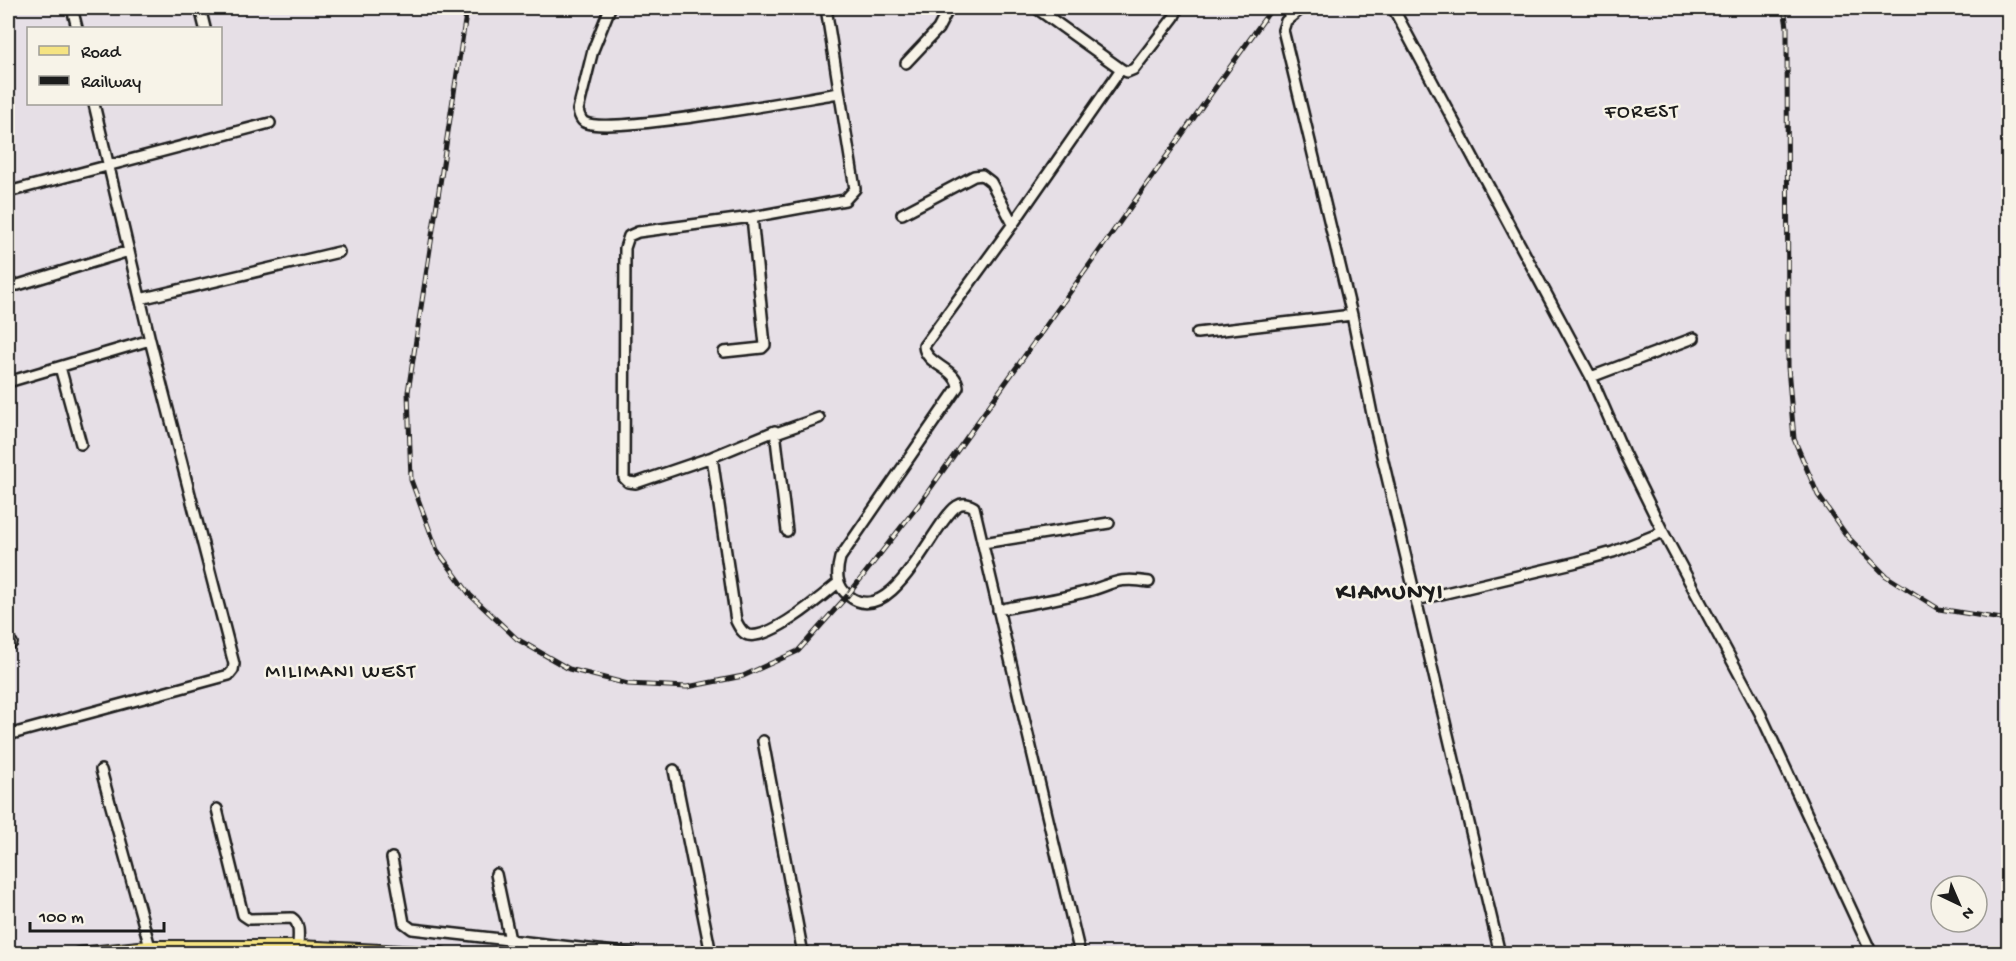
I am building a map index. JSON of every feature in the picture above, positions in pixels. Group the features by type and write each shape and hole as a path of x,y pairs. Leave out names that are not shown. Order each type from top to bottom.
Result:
{"main road":[{"path":"78,954 150,946 226,950 298,947 442,954"}],"street":[{"path":"72,8 76,27"},
{"path":"200,8 205,27"},
{"path":"610,8 593,50 579,110 580,117 585,122 602,125 648,123 839,93"},
{"path":"819,418 776,434 772,431 712,457 636,483 628,482 623,476 626,241 631,235 639,232 752,217 845,200 855,189 826,8"},
{"path":"906,63 938,29 949,8"},
{"path":"1036,8 1127,72 1134,69 1174,17 1178,8"},
{"path":"1302,8 1286,21 1283,30 1352,315 1372,414 1500,954"},
{"path":"1393,8 1591,377 1624,453 1663,532 1756,705 1872,954"},
{"path":"1080,954 974,507 967,503 958,505 899,584 879,600 866,602 848,595 838,583 837,571 840,558 958,387 956,379 927,356 924,346 1122,69"},
{"path":"8,735 229,675 234,664 150,340 94,105"},
{"path":"8,192 270,123"},
{"path":"902,214 974,176 982,175 991,182 1013,224"},
{"path":"724,352 762,348 765,345 752,217"},
{"path":"18,285 129,251"},
{"path":"140,299 339,252"},
{"path":"1197,333 1352,315"},
{"path":"1591,377 1694,338"},
{"path":"8,382 150,340"},
{"path":"60,367 81,444"},
{"path":"776,434 787,531"},
{"path":"712,457 736,621 743,632 752,635 767,633 838,583"},
{"path":"982,543 1109,524"},
{"path":"1416,600 1577,562 1613,552 1663,532"},
{"path":"998,609 1083,593 1118,580 1131,579 1149,582"},
{"path":"763,741 803,954"},
{"path":"101,770 150,946"},
{"path":"674,770 711,954"},
{"path":"217,809 243,915 249,919 292,918 298,923 298,947"},
{"path":"392,858 404,923 412,928 633,954"},
{"path":"496,874 513,954"}],"railway":[{"path":"467,8 408,392 411,480 437,550 470,595 517,639 569,669 628,684 687,687 743,676 798,651 848,595 920,503 1272,8"},
{"path":"1784,8 1787,27 1788,367 1794,439 1818,495 1847,536 1886,576 1939,609 2008,620"}],"district":[{"name":"FOREST","path":"1642,113"},
{"name":"KIAMUNYI","path":"1390,593"},
{"name":"MILIMANI WEST","path":"341,673"}]}
